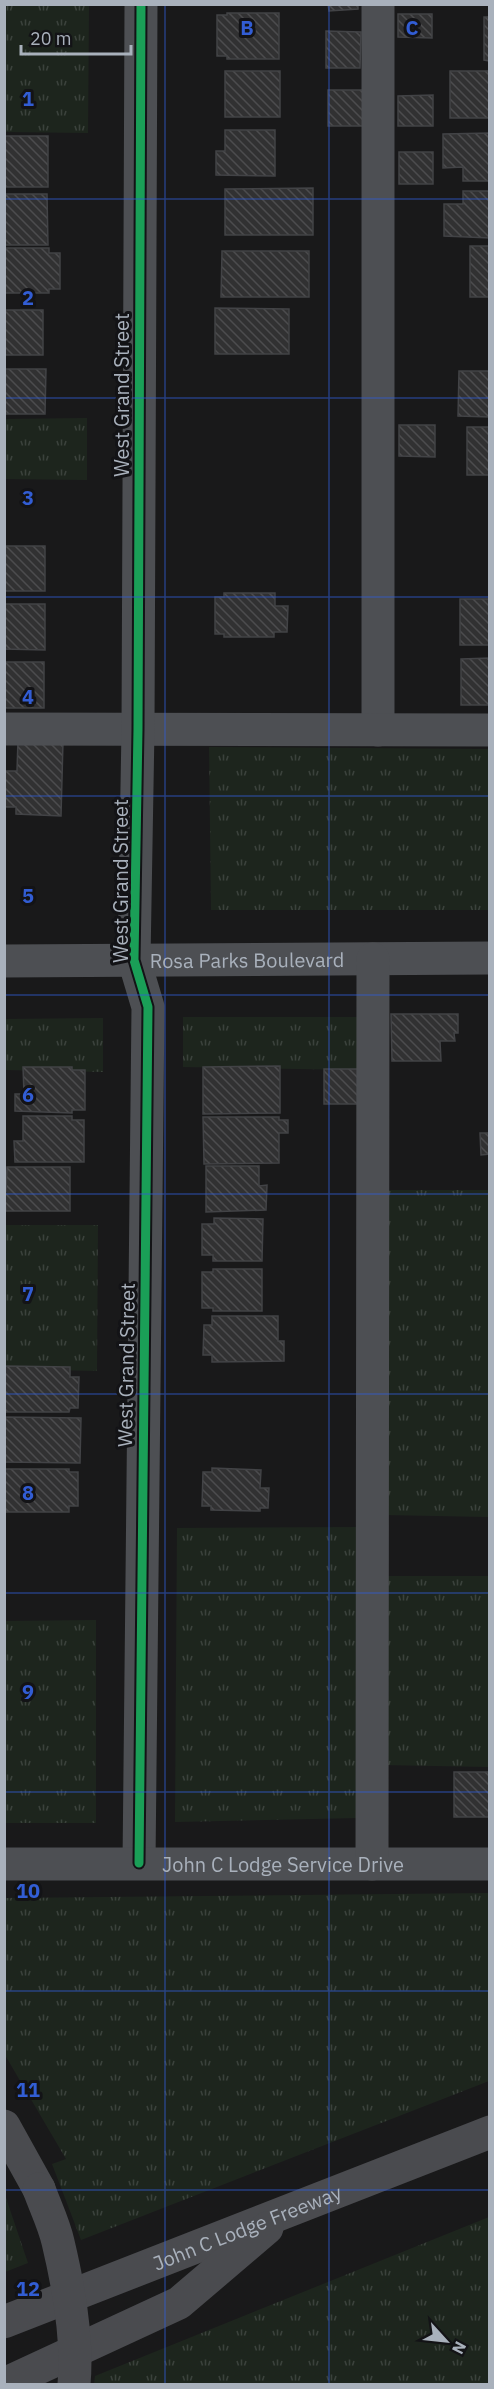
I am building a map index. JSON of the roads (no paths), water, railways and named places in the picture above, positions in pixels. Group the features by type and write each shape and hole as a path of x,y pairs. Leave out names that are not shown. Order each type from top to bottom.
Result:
{"highway":[{"path":"4,2126 39,2189 58,2241 70,2312 75,2370 74,2385"},
{"name":"John C Lodge Freeway","path":"4,2322 489,2132"},
{"path":"4,2384 178,2303 286,2211"}],"street":[{"name":"West Grand Street","path":"139,1863 148,1007 134,960 138,729 141,4"},
{"path":"378,4 378,730"},
{"path":"4,729 489,730"},
{"name":"Rosa Parks Boulevard","path":"4,960 489,958"},
{"path":"372,1864 373,959"},
{"name":"John C Lodge Service Drive","path":"4,1864 489,1864"}]}
